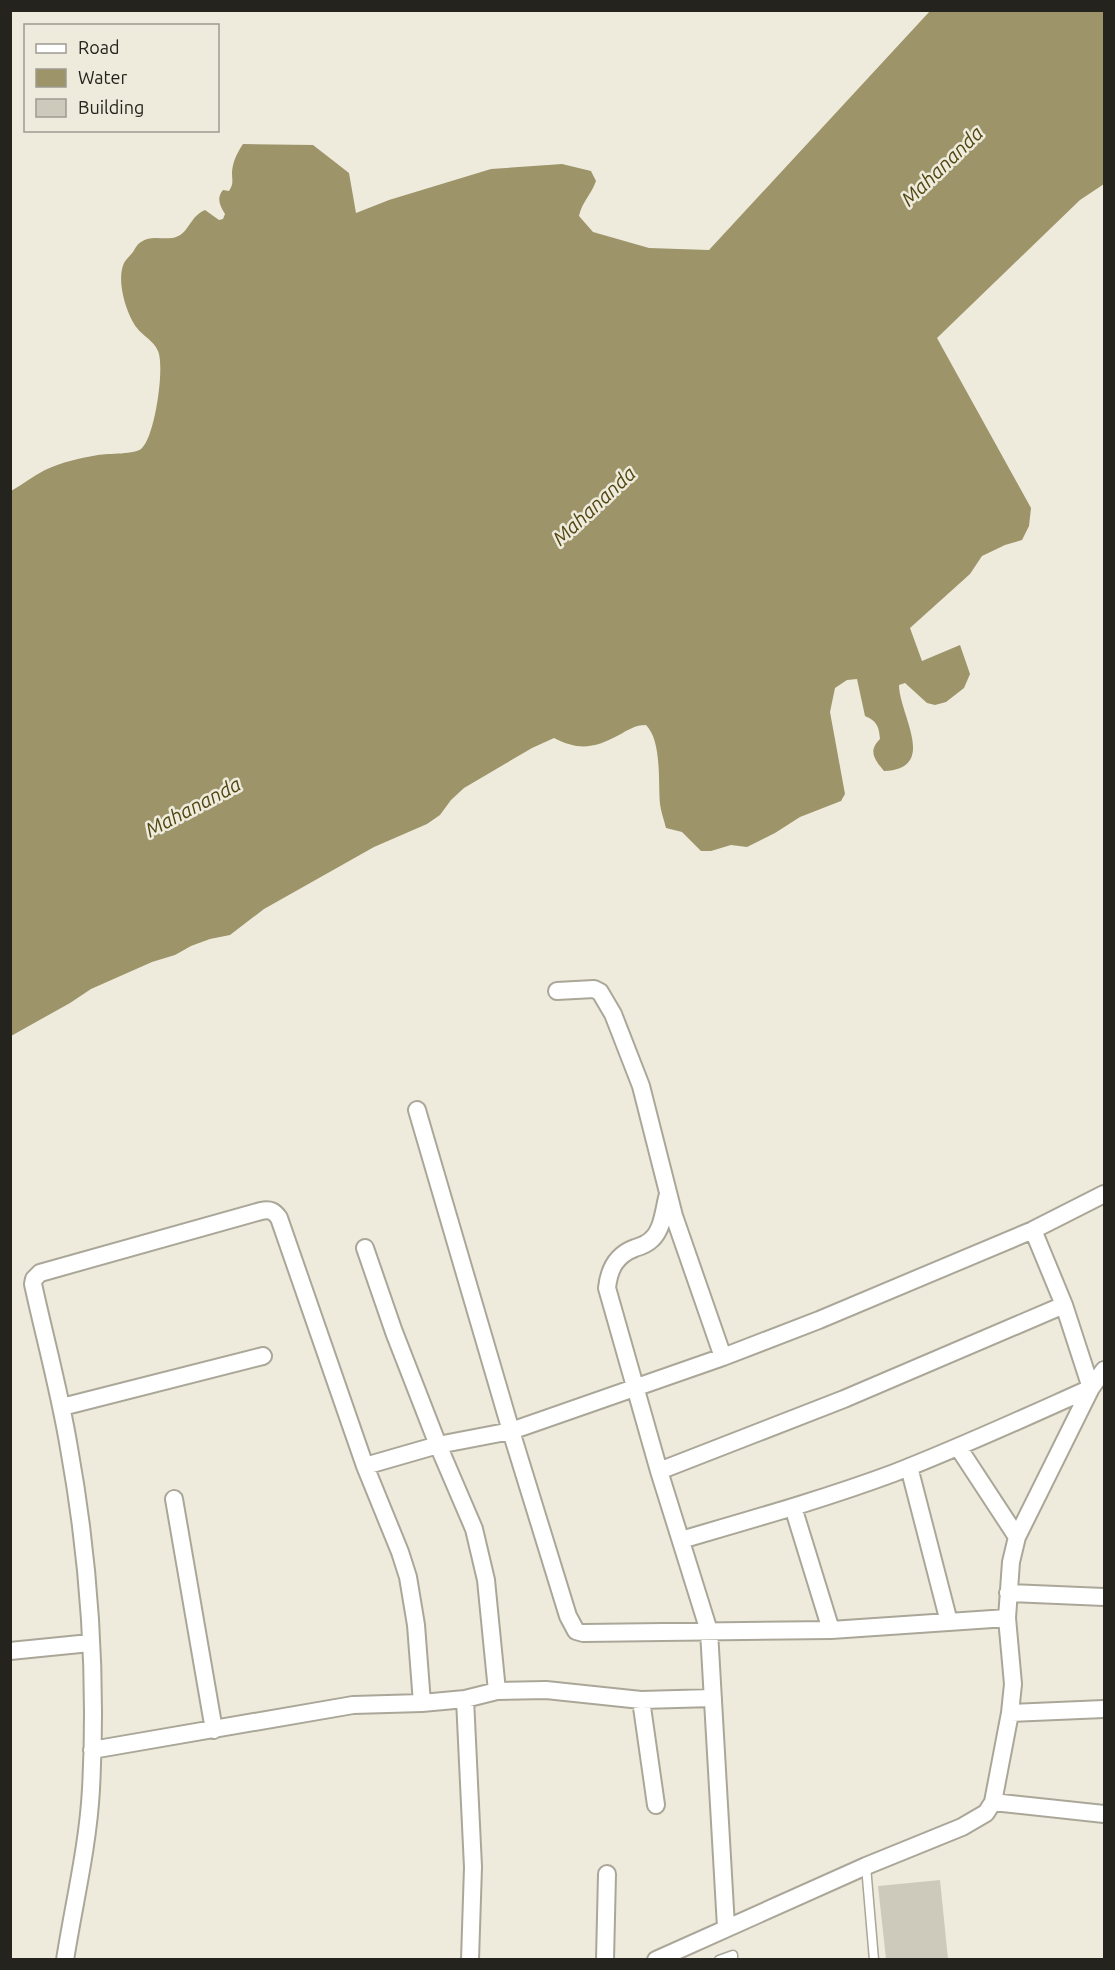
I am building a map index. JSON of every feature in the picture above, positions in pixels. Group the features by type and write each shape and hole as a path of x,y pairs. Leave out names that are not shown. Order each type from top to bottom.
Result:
{"street":[{"path":"557,991 594,989 600,992 617,1024 641,1086 668,1194 689,1265 723,1357"},
{"path":"417,1110 511,1431 568,1616 576,1631 831,1630 1007,1618"},
{"path":"668,1194 660,1227 654,1238 647,1244 620,1255 614,1262 608,1277 609,1297 658,1471 709,1631 726,1927"},
{"path":"365,1466 438,1445 511,1431 723,1357 819,1320 1033,1230 1104,1194"},
{"path":"65,1959 91,1789 90,1643 85,1565 75,1481 62,1407 35,1294 34,1279 40,1273 268,1210 275,1212 365,1466 408,1577 416,1625 422,1703"},
{"path":"1033,1230 1098,1389"},
{"path":"365,1248 394,1332 474,1529 486,1580 497,1691"},
{"path":"658,1471 844,1400 1064,1305"},
{"path":"62,1407 263,1356"},
{"path":"656,1959 866,1866 976,1821 986,1813 993,1802 1011,1713 1013,1673 1007,1618 1011,1562 1017,1537 1098,1389 1104,1370"},
{"path":"681,1540 794,1507 909,1467 1098,1389"},
{"path":"958,1447 1017,1537"},
{"path":"909,1467 949,1622"},
{"path":"174,1499 214,1730"},
{"path":"794,1507 831,1630"},
{"path":"1008,1593 1104,1598"},
{"path":"10,1651 90,1643"},
{"path":"92,1750 353,1705 465,1699 497,1691 546,1690 641,1700 713,1698"},
{"path":"465,1699 473,1867 470,1959"},
{"path":"641,1700 656,1805"},
{"path":"1011,1713 1104,1709"},
{"path":"993,1802 1104,1814"},
{"path":"605,1959 607,1874"}],"lane":[{"path":"866,1866 874,1959"},
{"path":"719,1959 733,1955 733,1959"}],"water":[{"name":"Mahananda","path":"930,11 1104,11 1104,184 1080,200 937,338 1031,508 1029,526 1022,540 982,556 970,574 910,628 922,661 960,645 970,674 964,688 946,702 935,705 927,703 905,683 899,685 912,738 913,751 910,761 900,768 884,771 880,767 873,751 880,739 878,727 865,716 857,679 847,680 835,688 830,712 845,794 841,801 800,817 747,847 731,845 711,851 701,851 682,832 666,828 660,804 657,751 655,741 646,725 635,727 602,743 587,746 571,745 554,738 532,748 464,788 440,815 427,824 374,847 264,909 230,935 191,946 175,955 152,962 91,989 11,1036 11,491 41,472 58,465 98,455 134,452 142,448 147,441 158,401 160,359 156,347 137,328 129,314 123,297 121,278 124,263 138,244 150,238 172,238 180,235 196,216 205,210 219,220 223,219 225,214 219,199 223,190 229,191 231,188 233,164 243,144 313,145 349,173 356,213 389,200 491,169 562,164 591,171 596,181 579,216 593,232 649,248 709,250"}],"building":[{"path":"940,1880 948,1959 886,1959 878,1886"}]}
